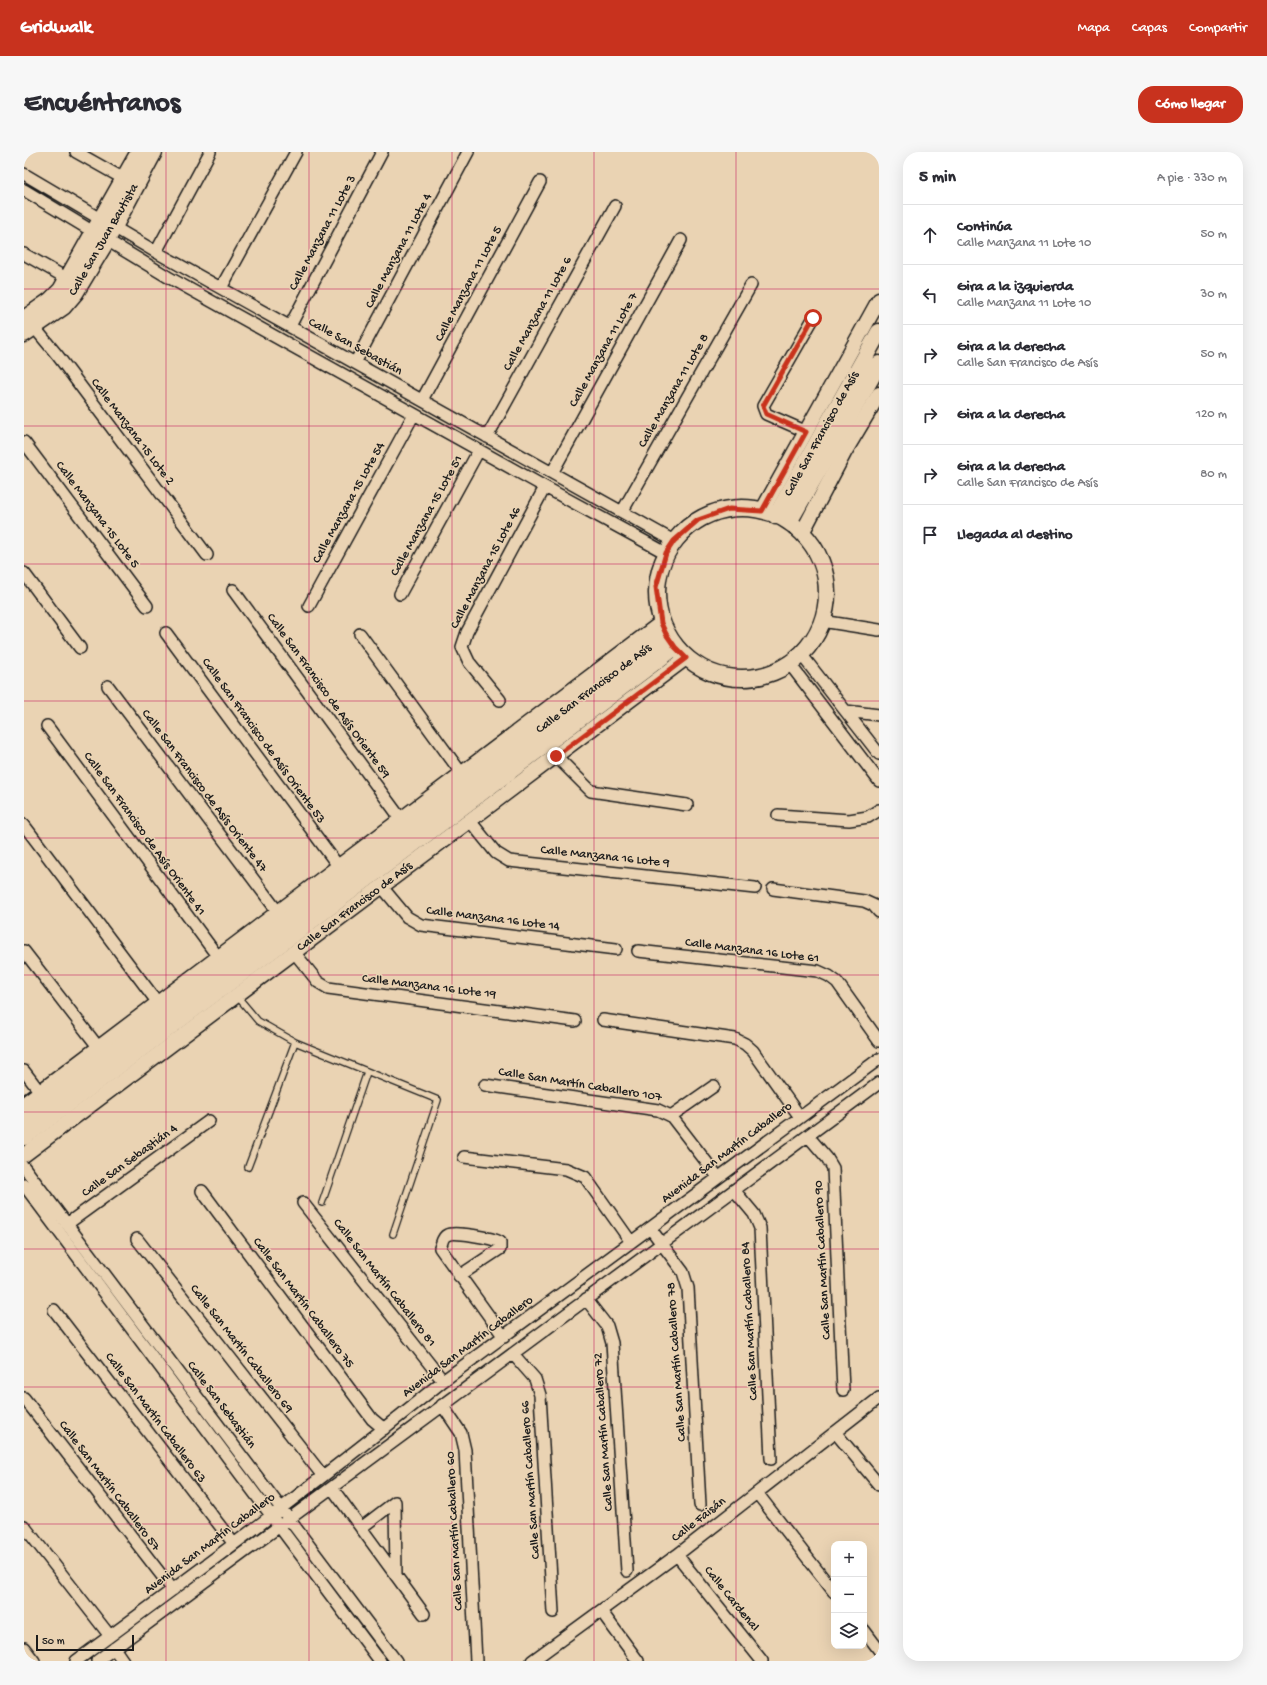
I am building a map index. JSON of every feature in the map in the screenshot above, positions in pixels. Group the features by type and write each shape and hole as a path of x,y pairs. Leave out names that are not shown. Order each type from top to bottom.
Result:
{"main road":[{"name":"Calle San Juan Bautista","path":"27,327 63,307 75,294 124,179 139,152"},
{"name":"Calle San Juan Bautista","path":"27,327 61,290 104,229 154,152"},
{"name":"Calle San Francisco de Asís","path":"776,516 879,332"},
{"name":"Calle San Francisco de Asís","path":"776,516 879,364"},
{"path":"729,509 776,516 802,533 820,557 827,589 822,620 814,638 795,659 764,675 737,678 710,672 686,658 667,634 656,587 670,547 698,520 729,509"},
{"name":"Calle San Francisco de Asís","path":"24,1119 667,634"},
{"name":"Calle San Francisco de Asís","path":"24,1137 667,634"}],"street":[{"path":"76,152 124,179"},
{"path":"156,252 210,152"},
{"path":"221,288 296,152"},
{"name":"Calle Manzana 11 Lote 3","path":"290,326 382,152"},
{"name":"Calle Manzana 11 Lote 4","path":"355,363 468,152"},
{"name":"Calle San Sebastián","path":"24,174 104,229 168,277 545,487 670,547"},
{"name":"Calle Manzana 11 Lote 5","path":"422,400 540,182"},
{"name":"Calle San Sebastián","path":"24,190 104,229 156,252 290,326 622,512 670,547"},
{"name":"Calle Manzana 11 Lote 6","path":"487,437 615,206"},
{"name":"Calle Manzana 11 Lote 7","path":"552,473 681,240"},
{"path":"24,254 68,279"},
{"name":"Calle Manzana 11 Lote 8","path":"622,512 751,284"},
{"name":"Calle San Francisco de Asís","path":"776,516 806,432 879,300"},
{"path":"806,432 766,414 763,406 813,318"},
{"name":"Calle Manzana 15 Lote 2","path":"27,327 58,356 207,555"},
{"path":"802,533 844,453 879,394"},
{"name":"Calle Manzana 15 Lote 54","path":"309,606 414,414"},
{"name":"Calle Manzana 15 Lote 5","path":"24,442 147,606"},
{"name":"Calle Manzana 15 Lote 51","path":"400,594 478,450"},
{"name":"Calle Manzana 15 Lote 46","path":"500,700 470,662 462,647 467,632 545,487"},
{"path":"24,573 80,648"},
{"name":"Calle San Francisco de Asís Oriente 59","path":"233,590 401,819"},
{"path":"822,620 879,630"},
{"name":"Calle San Francisco de Asís Oriente 53","path":"166,633 338,867"},
{"path":"360,634 462,774"},
{"name":"Calle San Francisco de Asís","path":"24,1104 462,774 667,634"},
{"name":"Calle San Francisco de Asís","path":"24,1155 686,658"},
{"path":"795,659 846,711 879,754"},
{"path":"795,659 879,782"},
{"name":"Calle San Francisco de Asís Oriente 47","path":"108,686 278,912"},
{"path":"846,711 879,715"},
{"name":"Calle San Francisco de Asís Oriente 41","path":"47,726 218,958"},
{"path":"556,756 591,791 687,805"},
{"path":"778,815 849,820 868,818 879,810"},
{"name":"Calle Manzana 16 Lote 9","path":"470,820 496,853 509,861 755,888"},
{"path":"24,825 158,1003"},
{"name":"Calle Manzana 16 Lote 14","path":"382,887 407,917 421,925 616,949"},
{"path":"773,889 864,901 872,905 879,912"},
{"path":"24,951 99,1048"},
{"name":"Calle Manzana 16 Lote 61","path":"638,951 818,971 838,982 879,1041"},
{"name":"Calle Manzana 16 Lote 19","path":"294,952 318,982 328,988 575,1021"},
{"path":"603,1020 735,1039 745,1044 753,1051 800,1117"},
{"name":"Avenida San Martín Caballero","path":"76,1661 282,1508 443,1381 879,1059"},
{"path":"24,1071 40,1092"},
{"name":"Avenida San Martín Caballero","path":"97,1661 879,1083"},
{"name":"Calle San Martín Caballero 107","path":"485,1085 658,1110 671,1116 718,1177"},
{"name":"Calle San Martín Caballero 107","path":"671,1116 714,1086"},
{"name":"Calle San Sebastián 4","path":"67,1224 209,1121"},
{"name":"Calle San Martín Caballero 90","path":"808,1136 827,1158 832,1168 843,1390"},
{"path":"464,1157 566,1168 576,1172 585,1177 631,1242"},
{"name":"Calle San Sebastián","path":"24,1166 396,1661"},
{"name":"Calle San Sebastián","path":"24,1184 380,1661"},
{"name":"Calle San Martín Caballero 84","path":"734,1190 754,1214 760,1228 771,1459"},
{"name":"Calle San Martín Caballero 75","path":"202,1191 372,1419 384,1429"},
{"name":"Calle San Martín Caballero 81","path":"303,1203 443,1381"},
{"name":"Calle San Martín Caballero 78","path":"650,1228 663,1243 683,1272 688,1288 700,1505"},
{"path":"459,1276 500,1249 500,1242 454,1233 446,1235 443,1238 440,1248 459,1276 504,1337"},
{"name":"Calle San Martín Caballero 69","path":"137,1240 323,1476"},
{"name":"Calle San Martín Caballero 72","path":"586,1299 607,1326 612,1343 627,1572"},
{"name":"Calle San Martín Caballero 63","path":"54,1310 234,1544"},
{"name":"Calle San Martín Caballero 66","path":"513,1354 535,1379 540,1395 553,1612"},
{"name":"Calle San Martín Caballero 57","path":"24,1398 173,1590"},
{"name":"Calle Faisán","path":"532,1661 677,1555 879,1398"},
{"name":"Calle San Martín Caballero 60","path":"442,1405 461,1433 465,1450 476,1661"},
{"path":"835,1432 879,1485"},
{"path":"332,1488 424,1614"},
{"path":"757,1493 831,1588"},
{"path":"360,1528 395,1502 396,1576"},
{"path":"24,1526 110,1636"},
{"name":"Calle Cardenal","path":"677,1555 762,1661"},
{"path":"601,1611 638,1661"},
{"path":"867,1634 879,1650"},
{"path":"24,1648 34,1661"},
{"path":"114,1648 123,1661"}],"lane":[{"path":"237,996 258,1021 295,1042 438,1100 393,1234"},
{"path":"248,1167 295,1042"},
{"path":"322,1203 367,1072"}],"route":[{"path":"556,756 686,658 675,647 666,634 661,623 656,587 666,553 674,541 698,520 729,509 762,511 806,432 766,414 763,406 813,318"}]}
